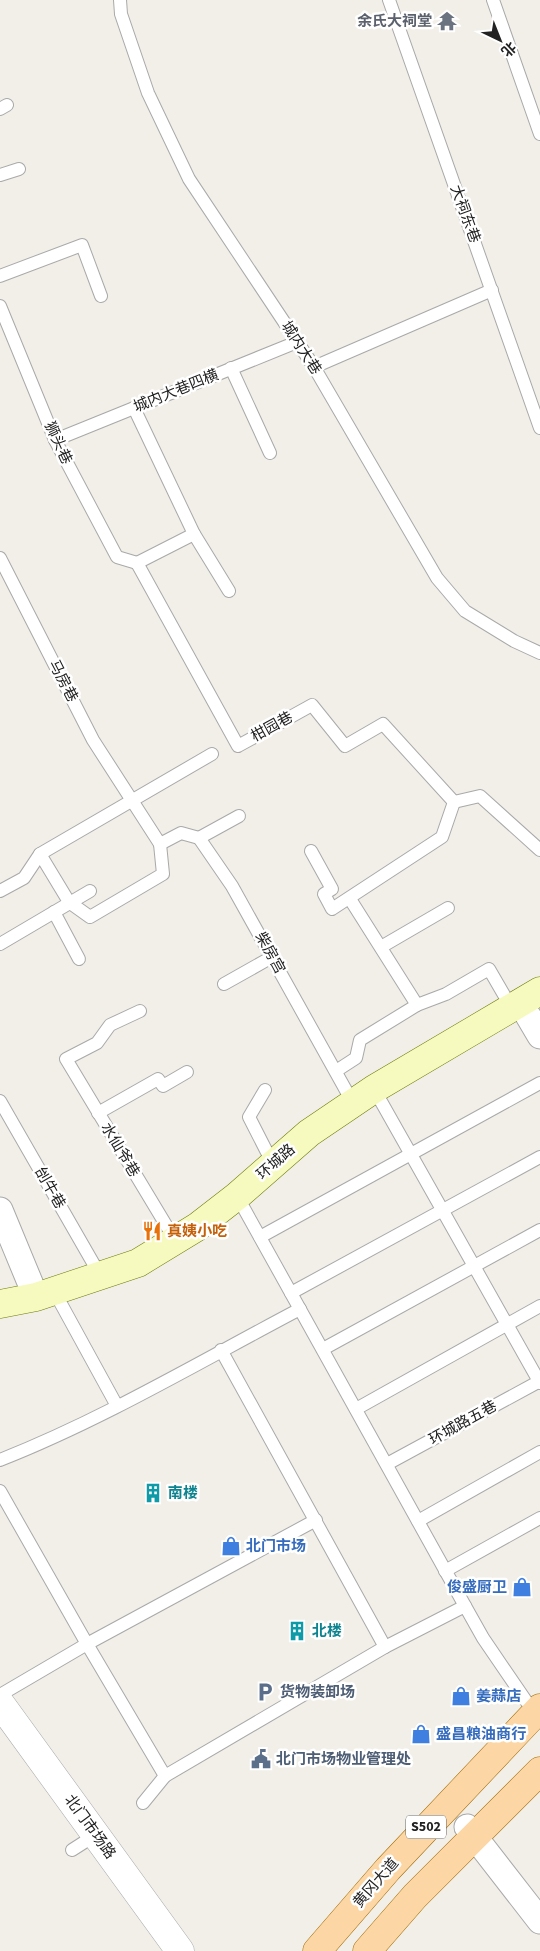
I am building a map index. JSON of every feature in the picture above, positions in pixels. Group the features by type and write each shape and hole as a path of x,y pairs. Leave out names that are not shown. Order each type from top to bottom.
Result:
{"main road":[{"name":"环城路","path":"0,1304 45,1294 138,1263 175,1240 237,1196 309,1133 364,1096 524,1000"},
{"name":"黄冈大道","path":"317,1951 533,1704"},
{"name":"S502","path":"369,1941 540,1771"}],"street":[{"path":"524,1000 540,1036"},
{"path":"0,1210 45,1294"},
{"name":"北门市场路","path":"0,1702 180,1951"},
{"path":"467,1827 540,1921"},
{"path":"369,1941 391,1951"}],"lane":[{"name":"城内大巷","path":"120,0 121,14 148,93 189,179 314,367 437,578 465,611 514,641 540,653"},
{"name":"大祠东巷","path":"389,0 540,428"},
{"path":"493,0 540,134"},
{"path":"0,175 19,169"},
{"path":"0,276 82,245 101,296"},
{"path":"314,367 492,290"},
{"name":"狮头巷","path":"0,306 55,440 117,557 137,563"},
{"name":"城内大巷四横","path":"55,440 297,342"},
{"path":"231,368 270,453"},
{"path":"134,408 194,534 229,591"},
{"path":"137,563 194,534"},
{"name":"马房巷","path":"0,558 93,740 160,844"},
{"name":"柑园巷","path":"137,563 238,746 312,705 345,746 383,724 454,802"},
{"path":"0,891 24,878 40,854 212,754"},
{"path":"311,851 332,889 324,894 332,910 442,837 454,802 480,796 540,850"},
{"path":"40,854 69,902 90,917 163,874 160,844 181,834 199,838 239,816"},
{"name":"柴房宫","path":"199,838 232,886 336,1071 364,1096 540,1382"},
{"path":"0,944 90,891"},
{"path":"350,899 418,1005"},
{"path":"381,947 448,908"},
{"path":"54,912 79,959"},
{"path":"224,984 272,957"},
{"path":"336,1071 356,1058 360,1040 418,1005 446,994 489,969 524,1000"},
{"name":"水仙爷巷","path":"140,1011 110,1025 97,1043 66,1059 175,1240"},
{"path":"98,1113 158,1079 163,1086 187,1072"},
{"path":"260,1237 540,1084"},
{"path":"265,1090 249,1117 273,1164"},
{"name":"刣牛巷","path":"0,1101 100,1276"},
{"path":"291,1293 540,1157"},
{"path":"237,1196 483,1638 533,1704"},
{"path":"323,1349 540,1230"},
{"path":"45,1294 117,1406"},
{"path":"356,1409 540,1306"},
{"path":"0,1460 42,1444 300,1309"},
{"path":"221,1350 385,1647"},
{"name":"环城路五巷","path":"387,1464 540,1382"},
{"path":"418,1521 540,1452"},
{"path":"0,1491 87,1644 166,1776"},
{"path":"445,1571 540,1518"},
{"path":"0,1695 87,1644 316,1520"},
{"path":"143,1803 166,1776 385,1647 465,1606"},
{"path":"72,1850 104,1830"}],"place":[{"name":"余氏大祠堂","path":"447,21"},
{"name":"真姨小吃","path":"152,1231"},
{"name":"南楼","path":"153,1493"},
{"name":"北门市场","path":"231,1546"},
{"name":"俊盛厨卫","path":"522,1587"},
{"name":"北楼","path":"297,1631"},
{"name":"货物装卸场","path":"265,1692"},
{"name":"姜蒜店","path":"461,1696"},
{"name":"盛昌粮油商行","path":"421,1734"},
{"name":"北门市场物业管理处","path":"261,1759"}]}
